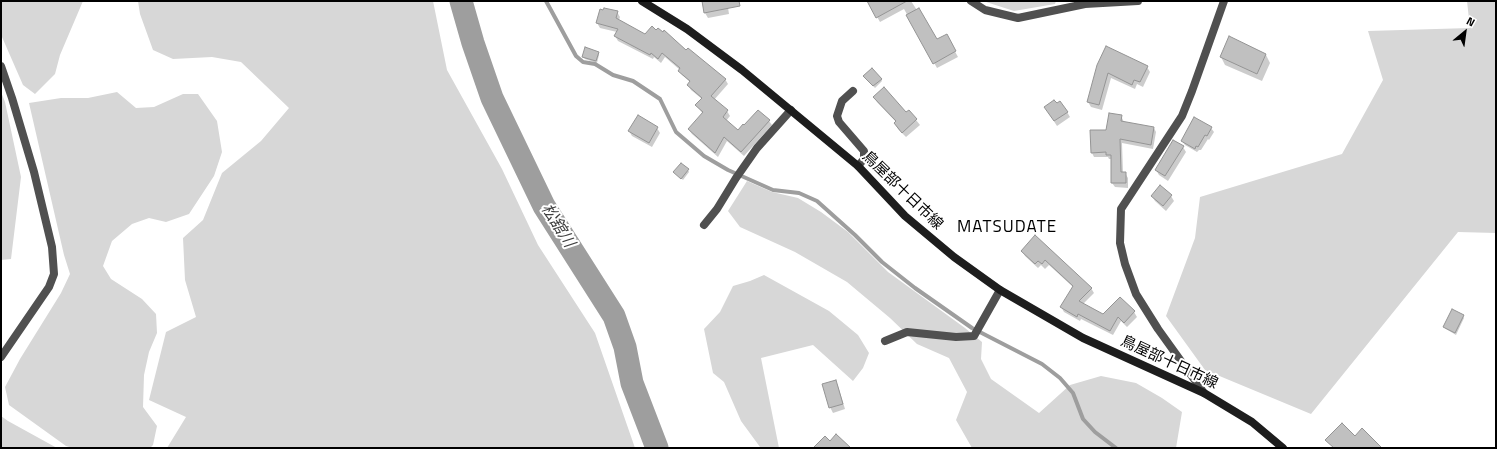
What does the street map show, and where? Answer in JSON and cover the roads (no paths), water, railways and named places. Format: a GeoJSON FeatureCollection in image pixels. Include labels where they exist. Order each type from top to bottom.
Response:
{"type":"FeatureCollection","features":[{"type":"Feature","properties":{"kind":"main road","name":"鳥屋部十日市線"},"geometry":{"type":"LineString","coordinates":[[642,1],[687,29],[742,70],[858,166],[906,216],[954,257],[1000,290],[1083,338],[1204,393],[1252,422],[1283,448]]}},
{"type":"Feature","properties":{"kind":"street"},"geometry":{"type":"LineString","coordinates":[[971,1],[985,10],[1018,18],[1085,4],[1138,1]]}},
{"type":"Feature","properties":{"kind":"street"},"geometry":{"type":"LineString","coordinates":[[1204,393],[1158,329],[1136,294],[1125,264],[1120,243],[1121,209],[1182,116],[1224,1]]}},
{"type":"Feature","properties":{"kind":"street"},"geometry":{"type":"LineString","coordinates":[[1,66],[34,172],[52,246],[54,274],[49,287],[1,357]]}},
{"type":"Feature","properties":{"kind":"street"},"geometry":{"type":"LineString","coordinates":[[853,91],[842,101],[836,116],[864,151],[864,159],[858,166]]}},
{"type":"Feature","properties":{"kind":"street"},"geometry":{"type":"LineString","coordinates":[[704,225],[717,209],[757,148],[790,110]]}},
{"type":"Feature","properties":{"kind":"street"},"geometry":{"type":"LineString","coordinates":[[885,341],[906,332],[956,337],[974,336],[1000,290]]}},
{"type":"Feature","properties":{"kind":"waterway","name":"松舘川"},"geometry":{"type":"LineString","coordinates":[[461,1],[473,43],[492,98],[544,206],[614,316],[625,347],[632,383],[657,448]]}},
{"type":"Feature","properties":{"kind":"waterway"},"geometry":{"type":"LineString","coordinates":[[546,1],[576,56],[583,62],[595,64],[613,75],[633,81],[660,99],[676,132],[704,156],[728,170],[773,190],[799,193],[817,201],[855,235],[882,262],[915,288],[972,328],[1042,364],[1060,378],[1073,393],[1083,419],[1095,432],[1116,448]]}},
{"type":"Feature","properties":{"kind":"district","name":"MATSUDATE"},"geometry":{"type":"Point","coordinates":[1007,228]}}]}
